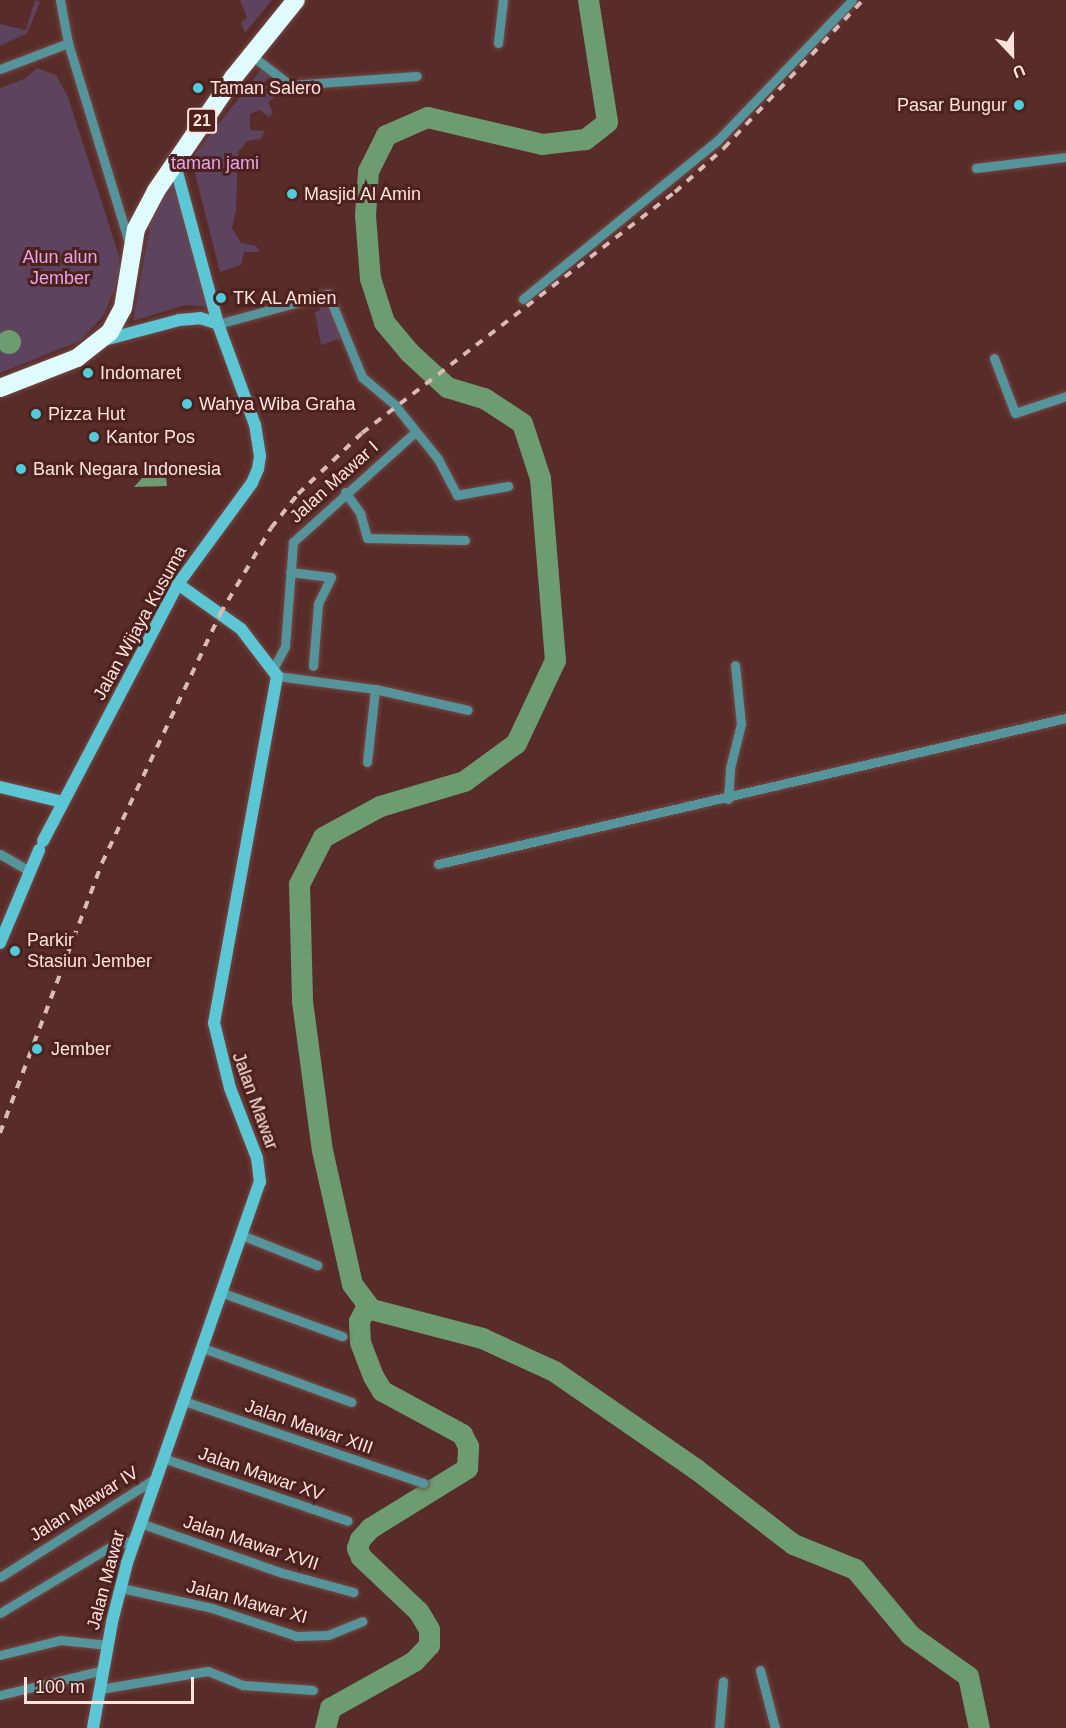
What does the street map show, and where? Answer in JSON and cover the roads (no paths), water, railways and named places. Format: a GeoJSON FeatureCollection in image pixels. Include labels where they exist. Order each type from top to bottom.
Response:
{"type":"FeatureCollection","features":[{"type":"Feature","properties":{"kind":"highway","name":"21"},"geometry":{"type":"LineString","coordinates":[[0,388],[77,358],[102,341],[123,308],[138,223],[174,160],[251,55],[296,0]]}},
{"type":"Feature","properties":{"kind":"street"},"geometry":{"type":"LineString","coordinates":[[60,0],[68,43],[132,254]]}},
{"type":"Feature","properties":{"kind":"street"},"geometry":{"type":"LineString","coordinates":[[498,43],[503,0]]}},
{"type":"Feature","properties":{"kind":"street"},"geometry":{"type":"LineString","coordinates":[[524,298],[717,141],[852,0]]}},
{"type":"Feature","properties":{"kind":"street"},"geometry":{"type":"LineString","coordinates":[[0,69],[68,43]]}},
{"type":"Feature","properties":{"kind":"street"},"geometry":{"type":"LineString","coordinates":[[251,55],[290,85],[417,76]]}},
{"type":"Feature","properties":{"kind":"street"},"geometry":{"type":"LineString","coordinates":[[976,168],[1066,157]]}},
{"type":"Feature","properties":{"kind":"street","name":"Jalan Wijaya Kusuma"},"geometry":{"type":"LineString","coordinates":[[0,943],[28,870],[178,584],[252,483],[260,456],[255,425],[218,324],[174,160]]}},
{"type":"Feature","properties":{"kind":"street"},"geometry":{"type":"LineString","coordinates":[[102,341],[179,320],[200,318],[218,324],[328,294],[362,377],[381,389],[438,459],[458,496],[508,486]]}},
{"type":"Feature","properties":{"kind":"street"},"geometry":{"type":"LineString","coordinates":[[994,358],[1016,413],[1066,396]]}},
{"type":"Feature","properties":{"kind":"street","name":"Jalan Mawar I"},"geometry":{"type":"LineString","coordinates":[[275,673],[285,646],[293,542],[345,492],[415,432]]}},
{"type":"Feature","properties":{"kind":"street"},"geometry":{"type":"LineString","coordinates":[[345,492],[360,513],[368,537],[465,540]]}},
{"type":"Feature","properties":{"kind":"street"},"geometry":{"type":"LineString","coordinates":[[290,572],[331,577],[318,604],[313,666]]}},
{"type":"Feature","properties":{"kind":"street"},"geometry":{"type":"LineString","coordinates":[[178,584],[241,629],[275,673],[375,688],[468,710]]}},
{"type":"Feature","properties":{"kind":"street"},"geometry":{"type":"LineString","coordinates":[[728,799],[730,768],[741,724],[735,665]]}},
{"type":"Feature","properties":{"kind":"street","name":"Jalan Mawar"},"geometry":{"type":"LineString","coordinates":[[93,1728],[108,1645],[134,1540],[224,1293],[260,1182],[258,1158],[230,1088],[214,1023],[275,673]]}},
{"type":"Feature","properties":{"kind":"street"},"geometry":{"type":"LineString","coordinates":[[366,762],[375,688]]}},
{"type":"Feature","properties":{"kind":"street"},"geometry":{"type":"LineString","coordinates":[[438,864],[728,799],[1066,718]]}},
{"type":"Feature","properties":{"kind":"street"},"geometry":{"type":"LineString","coordinates":[[0,787],[63,802]]}},
{"type":"Feature","properties":{"kind":"street"},"geometry":{"type":"LineString","coordinates":[[0,855],[28,870]]}},
{"type":"Feature","properties":{"kind":"street"},"geometry":{"type":"LineString","coordinates":[[244,1236],[317,1265]]}},
{"type":"Feature","properties":{"kind":"street"},"geometry":{"type":"LineString","coordinates":[[224,1293],[342,1336]]}},
{"type":"Feature","properties":{"kind":"street"},"geometry":{"type":"LineString","coordinates":[[203,1348],[351,1402]]}},
{"type":"Feature","properties":{"kind":"street","name":"Jalan Mawar XIII"},"geometry":{"type":"LineString","coordinates":[[184,1401],[423,1484]]}},
{"type":"Feature","properties":{"kind":"street","name":"Jalan Mawar XV"},"geometry":{"type":"LineString","coordinates":[[163,1458],[348,1521]]}},
{"type":"Feature","properties":{"kind":"street","name":"Jalan Mawar IV"},"geometry":{"type":"LineString","coordinates":[[0,1576],[156,1478]]}},
{"type":"Feature","properties":{"kind":"street","name":"Jalan Mawar XVII"},"geometry":{"type":"LineString","coordinates":[[140,1523],[283,1573],[353,1592]]}},
{"type":"Feature","properties":{"kind":"street"},"geometry":{"type":"LineString","coordinates":[[0,1613],[113,1545],[134,1540]]}},
{"type":"Feature","properties":{"kind":"street","name":"Jalan Mawar XI"},"geometry":{"type":"LineString","coordinates":[[121,1588],[212,1608],[296,1636],[328,1635],[362,1622]]}},
{"type":"Feature","properties":{"kind":"street"},"geometry":{"type":"LineString","coordinates":[[0,1655],[61,1641],[108,1645]]}},
{"type":"Feature","properties":{"kind":"street"},"geometry":{"type":"LineString","coordinates":[[0,1695],[103,1670]]}},
{"type":"Feature","properties":{"kind":"street"},"geometry":{"type":"LineString","coordinates":[[760,1670],[776,1728]]}},
{"type":"Feature","properties":{"kind":"street"},"geometry":{"type":"LineString","coordinates":[[100,1689],[208,1671],[243,1685],[314,1690]]}},
{"type":"Feature","properties":{"kind":"street"},"geometry":{"type":"LineString","coordinates":[[719,1728],[723,1681]]}},
{"type":"Feature","properties":{"kind":"waterway"},"geometry":{"type":"LineString","coordinates":[[588,0],[607,122],[585,139],[542,144],[427,117],[386,135],[368,171],[365,215],[370,278],[384,322],[409,352],[447,387],[484,398],[522,423],[540,478],[555,660],[516,743],[464,781],[380,806],[323,837],[299,884],[302,1001],[322,1150],[352,1284],[371,1309],[482,1338],[554,1371],[696,1469],[793,1544],[855,1569],[910,1635],[968,1676],[979,1728]]}},
{"type":"Feature","properties":{"kind":"waterway"},"geometry":{"type":"LineString","coordinates":[[325,1728],[330,1708],[414,1661],[429,1645],[429,1629],[418,1611],[361,1557],[357,1548],[360,1539],[370,1528],[467,1468],[468,1446],[462,1434],[382,1391],[373,1376],[360,1342],[359,1321],[367,1305]]}},
{"type":"Feature","properties":{"kind":"railway"},"geometry":{"type":"LineString","coordinates":[[0,1133],[102,863],[220,614],[271,528],[298,494],[362,433],[675,192],[724,148],[863,0]]}},
{"type":"Feature","properties":{"kind":"place","name":"Taman Salero"},"geometry":{"type":"Point","coordinates":[198,88]}},
{"type":"Feature","properties":{"kind":"place","name":"Pasar Bungur"},"geometry":{"type":"Point","coordinates":[1019,105]}},
{"type":"Feature","properties":{"kind":"place","name":"Masjid Al Amin"},"geometry":{"type":"Point","coordinates":[292,194]}},
{"type":"Feature","properties":{"kind":"place","name":"TK AL Amien"},"geometry":{"type":"Point","coordinates":[221,298]}},
{"type":"Feature","properties":{"kind":"place","name":"Indomaret"},"geometry":{"type":"Point","coordinates":[88,373]}},
{"type":"Feature","properties":{"kind":"place","name":"Wahya Wiba Graha"},"geometry":{"type":"Point","coordinates":[187,404]}},
{"type":"Feature","properties":{"kind":"place","name":"Pizza Hut"},"geometry":{"type":"Point","coordinates":[36,414]}},
{"type":"Feature","properties":{"kind":"place","name":"Kantor Pos"},"geometry":{"type":"Point","coordinates":[94,437]}},
{"type":"Feature","properties":{"kind":"place","name":"Bank Negara Indonesia"},"geometry":{"type":"Point","coordinates":[21,469]}},
{"type":"Feature","properties":{"kind":"place","name":"Parkir Stasiun Jember"},"geometry":{"type":"Point","coordinates":[15,951]}},
{"type":"Feature","properties":{"kind":"place","name":"Jember"},"geometry":{"type":"Point","coordinates":[37,1049]}},
{"type":"Feature","properties":{"kind":"park label","name":"taman jami"},"geometry":{"type":"Point","coordinates":[215,163]}},
{"type":"Feature","properties":{"kind":"park label","name":"Alun alun Jember"},"geometry":{"type":"Point","coordinates":[60,268]}}]}
